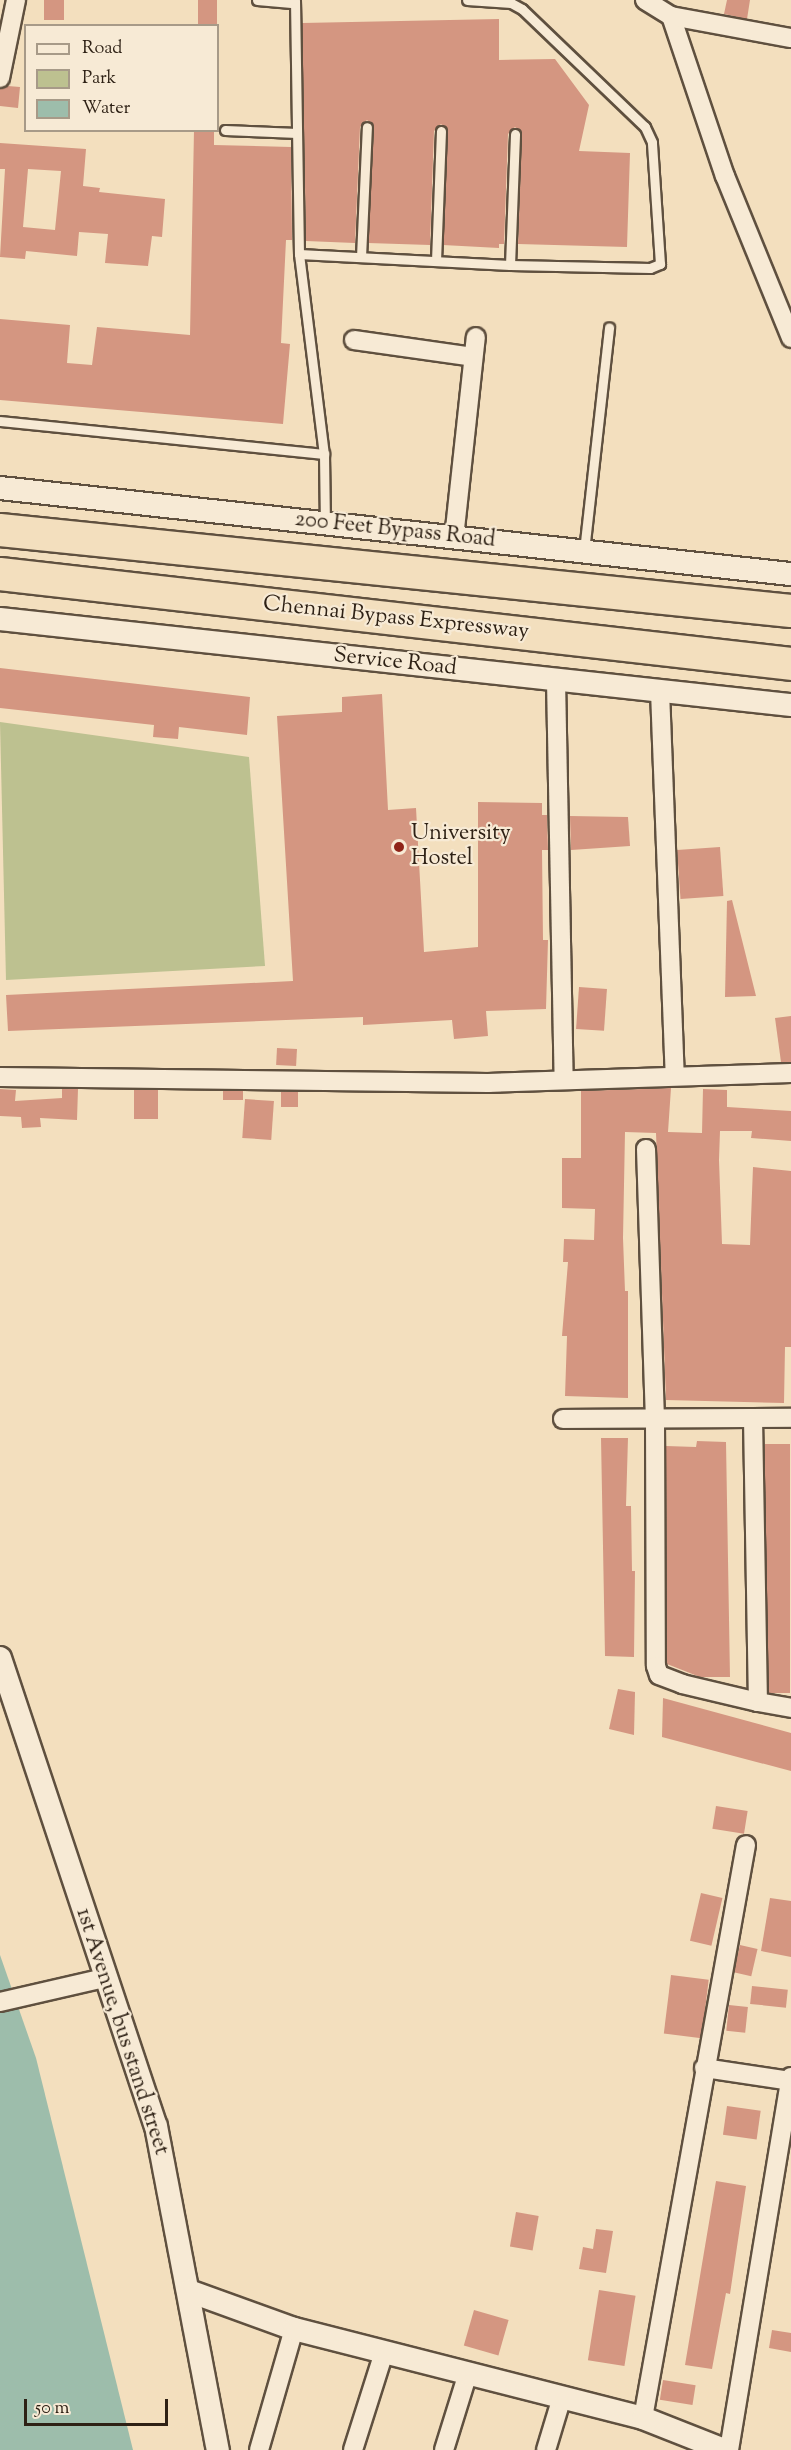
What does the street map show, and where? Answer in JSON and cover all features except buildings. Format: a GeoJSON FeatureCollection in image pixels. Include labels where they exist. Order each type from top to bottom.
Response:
{"type":"FeatureCollection","features":[{"type":"Feature","properties":{"kind":"highway"},"geometry":{"type":"LineString","coordinates":[[0,530],[791,611]]}},
{"type":"Feature","properties":{"kind":"highway","name":"Chennai Bypass Expressway"},"geometry":{"type":"LineString","coordinates":[[0,574],[791,664]]}},
{"type":"Feature","properties":{"kind":"street"},"geometry":{"type":"LineString","coordinates":[[0,78],[16,0]]}},
{"type":"Feature","properties":{"kind":"street"},"geometry":{"type":"LineString","coordinates":[[645,0],[671,16],[791,38]]}},
{"type":"Feature","properties":{"kind":"street"},"geometry":{"type":"LineString","coordinates":[[671,16],[725,176],[791,338]]}},
{"type":"Feature","properties":{"kind":"street"},"geometry":{"type":"LineString","coordinates":[[454,538],[472,357],[476,337]]}},
{"type":"Feature","properties":{"kind":"street"},"geometry":{"type":"LineString","coordinates":[[354,340],[472,357]]}},
{"type":"Feature","properties":{"kind":"street","name":"200 Feet Bypass Road"},"geometry":{"type":"LineString","coordinates":[[0,488],[791,574]]}},
{"type":"Feature","properties":{"kind":"street","name":"Service Road"},"geometry":{"type":"LineString","coordinates":[[0,620],[791,705]]}},
{"type":"Feature","properties":{"kind":"street"},"geometry":{"type":"LineString","coordinates":[[556,680],[564,1079]]}},
{"type":"Feature","properties":{"kind":"street"},"geometry":{"type":"LineString","coordinates":[[660,691],[675,1075]]}},
{"type":"Feature","properties":{"kind":"street"},"geometry":{"type":"LineString","coordinates":[[0,1077],[488,1083],[675,1075],[791,1073]]}},
{"type":"Feature","properties":{"kind":"street"},"geometry":{"type":"LineString","coordinates":[[646,1149],[655,1419],[654,1602],[659,1675],[758,1702],[791,1708]]}},
{"type":"Feature","properties":{"kind":"street"},"geometry":{"type":"LineString","coordinates":[[753,1418],[758,1702]]}},
{"type":"Feature","properties":{"kind":"street"},"geometry":{"type":"LineString","coordinates":[[563,1419],[791,1418]]}},
{"type":"Feature","properties":{"kind":"street","name":"1st Avenue, bus stand street"},"geometry":{"type":"LineString","coordinates":[[0,1658],[104,1978],[156,2126],[189,2291],[214,2449]]}},
{"type":"Feature","properties":{"kind":"street"},"geometry":{"type":"LineString","coordinates":[[643,2418],[704,2068],[746,1845]]}},
{"type":"Feature","properties":{"kind":"street"},"geometry":{"type":"LineString","coordinates":[[0,2002],[104,1978]]}},
{"type":"Feature","properties":{"kind":"street"},"geometry":{"type":"LineString","coordinates":[[704,2068],[791,2080],[729,2450]]}},
{"type":"Feature","properties":{"kind":"street"},"geometry":{"type":"LineString","coordinates":[[189,2291],[294,2329],[643,2418],[724,2450]]}},
{"type":"Feature","properties":{"kind":"street"},"geometry":{"type":"LineString","coordinates":[[259,2450],[294,2329]]}},
{"type":"Feature","properties":{"kind":"street"},"geometry":{"type":"LineString","coordinates":[[353,2450],[384,2352]]}},
{"type":"Feature","properties":{"kind":"street"},"geometry":{"type":"LineString","coordinates":[[444,2450],[468,2373]]}},
{"type":"Feature","properties":{"kind":"street"},"geometry":{"type":"LineString","coordinates":[[546,2450],[562,2397]]}},
{"type":"Feature","properties":{"kind":"lane"},"geometry":{"type":"LineString","coordinates":[[257,0],[294,2],[299,254],[324,454],[325,524]]}},
{"type":"Feature","properties":{"kind":"lane"},"geometry":{"type":"LineString","coordinates":[[299,254],[510,265],[650,268],[660,264],[652,142],[645,127],[522,9],[511,3],[467,0]]}},
{"type":"Feature","properties":{"kind":"lane"},"geometry":{"type":"LineString","coordinates":[[361,257],[367,128]]}},
{"type":"Feature","properties":{"kind":"lane"},"geometry":{"type":"LineString","coordinates":[[225,130],[297,133]]}},
{"type":"Feature","properties":{"kind":"lane"},"geometry":{"type":"LineString","coordinates":[[436,261],[441,131]]}},
{"type":"Feature","properties":{"kind":"lane"},"geometry":{"type":"LineString","coordinates":[[510,265],[515,134]]}},
{"type":"Feature","properties":{"kind":"lane"},"geometry":{"type":"LineString","coordinates":[[584,552],[609,327]]}},
{"type":"Feature","properties":{"kind":"lane"},"geometry":{"type":"LineString","coordinates":[[0,421],[324,454]]}},
{"type":"Feature","properties":{"kind":"green space"},"geometry":{"type":"Polygon","coordinates":[[[0,722],[249,757],[265,966],[6,980],[0,722]]]}},
{"type":"Feature","properties":{"kind":"water"},"geometry":{"type":"Polygon","coordinates":[[[0,1955],[36,2058],[133,2450],[0,2450],[0,1955]]]}},
{"type":"Feature","properties":{"kind":"place","name":"University Hostel"},"geometry":{"type":"Point","coordinates":[399,847]}}]}
